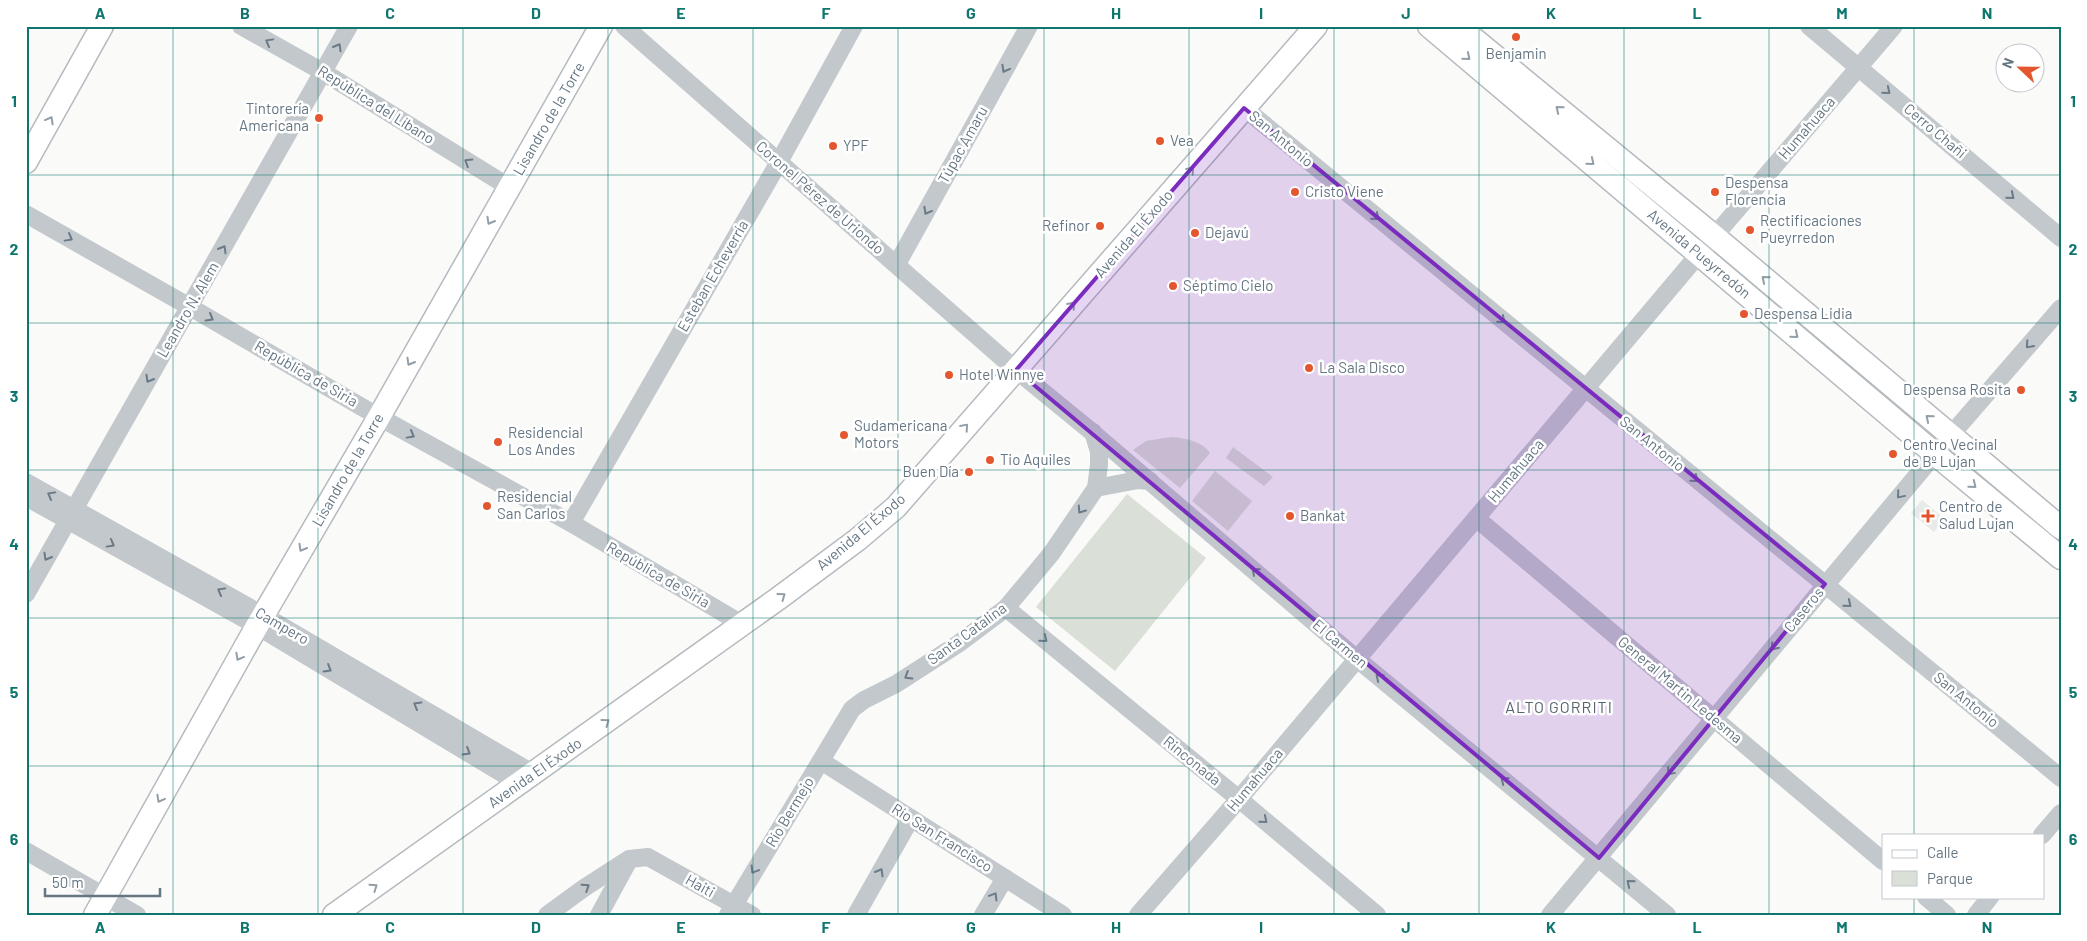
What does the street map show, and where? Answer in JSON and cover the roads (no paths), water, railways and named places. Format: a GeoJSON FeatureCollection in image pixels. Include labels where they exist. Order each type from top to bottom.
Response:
{"type":"FeatureCollection","features":[{"type":"Feature","properties":{"kind":"main road"},"geometry":{"type":"LineString","coordinates":[[26,162],[102,26]]}},
{"type":"Feature","properties":{"kind":"main road","name":"Lisandro de la Torre"},"geometry":{"type":"LineString","coordinates":[[100,906],[260,620],[379,417],[601,26]]}},
{"type":"Feature","properties":{"kind":"main road","name":"Avenida El Éxodo"},"geometry":{"type":"LineString","coordinates":[[334,915],[742,624],[856,540],[896,507],[1316,26]]}},
{"type":"Feature","properties":{"kind":"main road","name":"Avenida Pueyrredón"},"geometry":{"type":"LineString","coordinates":[[1430,26],[1935,454],[2061,558]]}},
{"type":"Feature","properties":{"kind":"main road","name":"Avenida Pueyrredón"},"geometry":{"type":"LineString","coordinates":[[1458,26],[1714,236],[2061,528]]}},
{"type":"Feature","properties":{"kind":"street","name":"República del Líbano"},"geometry":{"type":"LineString","coordinates":[[241,26],[323,72],[509,187]]}},
{"type":"Feature","properties":{"kind":"street","name":"Leandro N. Alem"},"geometry":{"type":"LineString","coordinates":[[26,594],[349,26]]}},
{"type":"Feature","properties":{"kind":"street","name":"Coronel Pérez de Uriondo"},"geometry":{"type":"LineString","coordinates":[[624,26],[1016,370]]}},
{"type":"Feature","properties":{"kind":"street","name":"Esteban Echeverría"},"geometry":{"type":"LineString","coordinates":[[570,523],[779,162],[854,26]]}},
{"type":"Feature","properties":{"kind":"street","name":"Túpac Amaru"},"geometry":{"type":"LineString","coordinates":[[897,264],[1029,26]]}},
{"type":"Feature","properties":{"kind":"street","name":"Cerro Chañi"},"geometry":{"type":"LineString","coordinates":[[1809,26],[2061,238]]}},
{"type":"Feature","properties":{"kind":"street","name":"Humahuaca"},"geometry":{"type":"LineString","coordinates":[[1138,915],[1239,799],[1714,236],[1894,26]]}},
{"type":"Feature","properties":{"kind":"street","name":"San Antonio"},"geometry":{"type":"LineString","coordinates":[[1244,108],[2061,778]]}},
{"type":"Feature","properties":{"kind":"street","name":"República de Siria"},"geometry":{"type":"LineString","coordinates":[[26,214],[190,306],[379,417],[570,523],[742,624]]}},
{"type":"Feature","properties":{"kind":"street","name":"Caseros"},"geometry":{"type":"LineString","coordinates":[[1550,915],[1825,584],[2061,308]]}},
{"type":"Feature","properties":{"kind":"street","name":"El Carmen"},"geometry":{"type":"LineString","coordinates":[[1016,370],[1092,432],[1357,658],[1667,915]]}},
{"type":"Feature","properties":{"kind":"street","name":"Santa Catalina"},"geometry":{"type":"LineString","coordinates":[[852,709],[864,700],[896,684],[958,644],[1006,608],[1051,554],[1096,488],[1099,452],[1092,432]]}},
{"type":"Feature","properties":{"kind":"street"},"geometry":{"type":"LineString","coordinates":[[1096,488],[1131,481],[1150,481]]}},
{"type":"Feature","properties":{"kind":"street","name":"Campero"},"geometry":{"type":"LineString","coordinates":[[26,482],[72,514],[260,620],[527,779]]}},
{"type":"Feature","properties":{"kind":"street","name":"Campero"},"geometry":{"type":"LineString","coordinates":[[26,498],[72,514]]}},
{"type":"Feature","properties":{"kind":"street","name":"General Martin Ledesma"},"geometry":{"type":"LineString","coordinates":[[1476,518],[1882,860]]}},
{"type":"Feature","properties":{"kind":"street","name":"Rinconada"},"geometry":{"type":"LineString","coordinates":[[1006,608],[1377,915]]}},
{"type":"Feature","properties":{"kind":"street","name":"Río Bermejo"},"geometry":{"type":"LineString","coordinates":[[731,909],[852,709]]}},
{"type":"Feature","properties":{"kind":"street","name":"Río San Francisco"},"geometry":{"type":"LineString","coordinates":[[821,761],[1063,915]]}},
{"type":"Feature","properties":{"kind":"street"},"geometry":{"type":"LineString","coordinates":[[2043,834],[2061,812]]}},
{"type":"Feature","properties":{"kind":"street"},"geometry":{"type":"LineString","coordinates":[[856,915],[911,818]]}},
{"type":"Feature","properties":{"kind":"street"},"geometry":{"type":"LineString","coordinates":[[26,851],[100,906],[137,915]]}},
{"type":"Feature","properties":{"kind":"street","name":"Haiti"},"geometry":{"type":"LineString","coordinates":[[629,859],[648,857],[731,909],[752,915]]}},
{"type":"Feature","properties":{"kind":"street"},"geometry":{"type":"LineString","coordinates":[[547,915],[629,859]]}},
{"type":"Feature","properties":{"kind":"street"},"geometry":{"type":"LineString","coordinates":[[599,915],[629,859]]}},
{"type":"Feature","properties":{"kind":"street"},"geometry":{"type":"LineString","coordinates":[[983,915],[1005,878]]}},
{"type":"Feature","properties":{"kind":"street"},"geometry":{"type":"LineString","coordinates":[[1927,898],[1947,915]]}},
{"type":"Feature","properties":{"kind":"street"},"geometry":{"type":"LineString","coordinates":[[1976,915],[1989,898]]}},
{"type":"Feature","properties":{"kind":"place","name":"Benjamin"},"geometry":{"type":"Point","coordinates":[1516,37]}},
{"type":"Feature","properties":{"kind":"place","name":"Tintorería Americana"},"geometry":{"type":"Point","coordinates":[319,118]}},
{"type":"Feature","properties":{"kind":"place","name":"Vea"},"geometry":{"type":"Point","coordinates":[1160,141]}},
{"type":"Feature","properties":{"kind":"place","name":"YPF"},"geometry":{"type":"Point","coordinates":[833,146]}},
{"type":"Feature","properties":{"kind":"place","name":"Cristo Viene"},"geometry":{"type":"Point","coordinates":[1295,192]}},
{"type":"Feature","properties":{"kind":"place","name":"Despensa Florencia"},"geometry":{"type":"Point","coordinates":[1715,192]}},
{"type":"Feature","properties":{"kind":"place","name":"Refinor"},"geometry":{"type":"Point","coordinates":[1100,226]}},
{"type":"Feature","properties":{"kind":"place","name":"Rectificaciones Pueyrredon"},"geometry":{"type":"Point","coordinates":[1750,230]}},
{"type":"Feature","properties":{"kind":"place","name":"Dejavú"},"geometry":{"type":"Point","coordinates":[1195,233]}},
{"type":"Feature","properties":{"kind":"place","name":"Séptimo Cielo"},"geometry":{"type":"Point","coordinates":[1173,286]}},
{"type":"Feature","properties":{"kind":"place","name":"Despensa Lidia"},"geometry":{"type":"Point","coordinates":[1744,314]}},
{"type":"Feature","properties":{"kind":"place","name":"La Sala Disco"},"geometry":{"type":"Point","coordinates":[1309,368]}},
{"type":"Feature","properties":{"kind":"place","name":"Hotel Winnye"},"geometry":{"type":"Point","coordinates":[949,375]}},
{"type":"Feature","properties":{"kind":"place","name":"Despensa Rosita"},"geometry":{"type":"Point","coordinates":[2021,390]}},
{"type":"Feature","properties":{"kind":"place","name":"Sudamericana Motors"},"geometry":{"type":"Point","coordinates":[844,435]}},
{"type":"Feature","properties":{"kind":"place","name":"Residencial Los Andes"},"geometry":{"type":"Point","coordinates":[498,442]}},
{"type":"Feature","properties":{"kind":"place","name":"Centro Vecinal de Bº Lujan"},"geometry":{"type":"Point","coordinates":[1893,454]}},
{"type":"Feature","properties":{"kind":"place","name":"Tio Aquiles"},"geometry":{"type":"Point","coordinates":[990,460]}},
{"type":"Feature","properties":{"kind":"place","name":"Buen Día"},"geometry":{"type":"Point","coordinates":[969,472]}},
{"type":"Feature","properties":{"kind":"place","name":"Residencial San Carlos"},"geometry":{"type":"Point","coordinates":[487,506]}},
{"type":"Feature","properties":{"kind":"place","name":"Bankat"},"geometry":{"type":"Point","coordinates":[1290,516]}},
{"type":"Feature","properties":{"kind":"place","name":"Centro de Salud Lujan"},"geometry":{"type":"Point","coordinates":[1928,516]}},
{"type":"Feature","properties":{"kind":"district","name":"ALTO GORRITI"},"geometry":{"type":"Point","coordinates":[1559,707]}}]}
